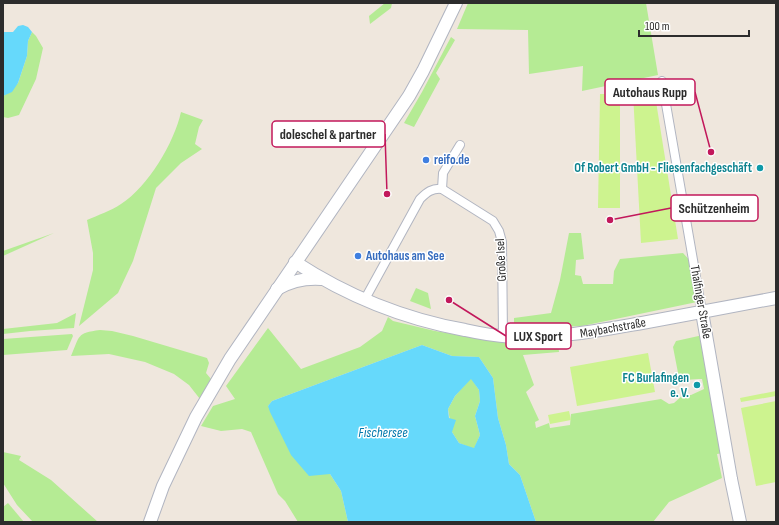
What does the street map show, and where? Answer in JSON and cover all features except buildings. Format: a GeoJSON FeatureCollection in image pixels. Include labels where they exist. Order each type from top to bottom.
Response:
{"type":"FeatureCollection","features":[{"type":"Feature","properties":{"kind":"street"},"geometry":{"type":"LineString","coordinates":[[150,522],[163,486],[196,417],[230,359],[409,96],[423,71],[456,3]]}},
{"type":"Feature","properties":{"kind":"street","name":"Thalfinger Straße"},"geometry":{"type":"LineString","coordinates":[[662,81],[731,479],[740,522]]}},
{"type":"Feature","properties":{"kind":"street"},"geometry":{"type":"LineString","coordinates":[[365,299],[420,199],[432,190],[442,189],[443,173],[460,145]]}},
{"type":"Feature","properties":{"kind":"street","name":"Große Isel"},"geometry":{"type":"LineString","coordinates":[[442,189],[492,221],[499,231],[502,242],[503,336]]}},
{"type":"Feature","properties":{"kind":"street","name":"Maybachstraße"},"geometry":{"type":"LineString","coordinates":[[295,262],[322,279],[381,307],[418,320],[503,336],[518,337],[567,335],[776,298]]}},
{"type":"Feature","properties":{"kind":"street"},"geometry":{"type":"LineString","coordinates":[[276,290],[299,280],[312,278],[322,279]]}},
{"type":"Feature","properties":{"kind":"green space"},"geometry":{"type":"Polygon","coordinates":[[[385,3],[392,3],[391,8],[370,24],[369,16],[385,3]]]}},
{"type":"Feature","properties":{"kind":"green space"},"geometry":{"type":"Polygon","coordinates":[[[468,3],[646,3],[658,75],[582,91],[583,66],[529,74],[528,30],[457,29],[468,3]]]}},
{"type":"Feature","properties":{"kind":"green space"},"geometry":{"type":"Polygon","coordinates":[[[32,32],[43,48],[36,79],[19,115],[8,118],[3,117],[3,96],[18,83],[27,56],[28,41],[32,32]]]}},
{"type":"Feature","properties":{"kind":"green space"},"geometry":{"type":"Polygon","coordinates":[[[451,37],[455,40],[436,73],[440,79],[414,127],[404,123],[422,92],[451,37]]]}},
{"type":"Feature","properties":{"kind":"green space"},"geometry":{"type":"Polygon","coordinates":[[[654,89],[678,239],[641,243],[633,93],[654,89]]]}},
{"type":"Feature","properties":{"kind":"green space"},"geometry":{"type":"Polygon","coordinates":[[[600,94],[620,94],[620,208],[598,208],[600,94]]]}},
{"type":"Feature","properties":{"kind":"green space"},"geometry":{"type":"Polygon","coordinates":[[[181,112],[203,120],[199,127],[195,144],[202,149],[181,163],[156,188],[133,261],[118,293],[79,326],[93,270],[93,253],[87,220],[109,211],[141,187],[150,176],[166,150],[178,124],[181,112]]]}},
{"type":"Feature","properties":{"kind":"green space"},"geometry":{"type":"Polygon","coordinates":[[[54,233],[3,256],[3,251],[54,233]]]}},
{"type":"Feature","properties":{"kind":"green space"},"geometry":{"type":"Polygon","coordinates":[[[569,233],[581,233],[584,259],[576,260],[575,275],[581,276],[583,284],[613,284],[614,271],[620,259],[683,253],[692,263],[697,302],[582,326],[514,329],[514,318],[551,313],[560,280],[569,233]]]}},
{"type":"Feature","properties":{"kind":"green space"},"geometry":{"type":"Polygon","coordinates":[[[416,288],[428,293],[431,309],[410,301],[416,288]]]}},
{"type":"Feature","properties":{"kind":"green space"},"geometry":{"type":"Polygon","coordinates":[[[76,313],[74,328],[3,334],[3,329],[57,323],[76,313]]]}},
{"type":"Feature","properties":{"kind":"green space"},"geometry":{"type":"Polygon","coordinates":[[[388,317],[393,321],[435,331],[509,343],[558,342],[559,352],[523,355],[534,385],[526,392],[539,420],[535,422],[536,428],[549,423],[550,428],[570,425],[571,414],[661,399],[669,404],[674,403],[683,395],[691,395],[704,389],[702,379],[687,380],[679,378],[673,347],[676,341],[703,335],[723,453],[717,454],[722,478],[669,502],[653,522],[536,522],[520,475],[509,464],[506,445],[498,418],[493,378],[479,357],[452,356],[422,345],[272,401],[268,406],[330,474],[341,491],[348,522],[298,522],[285,501],[278,494],[251,432],[242,429],[221,431],[201,426],[213,406],[235,399],[226,386],[268,328],[301,369],[360,347],[382,331],[388,317]]]}},
{"type":"Feature","properties":{"kind":"green space"},"geometry":{"type":"Polygon","coordinates":[[[100,330],[133,336],[207,358],[209,363],[206,373],[211,379],[200,399],[189,385],[174,374],[145,362],[109,354],[71,356],[78,340],[83,334],[100,330]]]}},
{"type":"Feature","properties":{"kind":"green space"},"geometry":{"type":"Polygon","coordinates":[[[72,334],[73,336],[67,350],[3,355],[3,339],[72,334]]]}},
{"type":"Feature","properties":{"kind":"green space"},"geometry":{"type":"Polygon","coordinates":[[[648,353],[655,392],[577,406],[570,367],[648,353]]]}},
{"type":"Feature","properties":{"kind":"green space"},"geometry":{"type":"Polygon","coordinates":[[[471,378],[479,390],[480,401],[475,416],[480,435],[474,449],[459,443],[452,432],[448,409],[455,396],[471,378]]]}},
{"type":"Feature","properties":{"kind":"green space"},"geometry":{"type":"Polygon","coordinates":[[[776,391],[776,396],[741,402],[740,398],[776,391]]]}},
{"type":"Feature","properties":{"kind":"green space"},"geometry":{"type":"Polygon","coordinates":[[[776,401],[776,482],[756,486],[741,408],[776,401]]]}},
{"type":"Feature","properties":{"kind":"green space"},"geometry":{"type":"Polygon","coordinates":[[[569,411],[571,420],[550,424],[548,415],[569,411]]]}},
{"type":"Feature","properties":{"kind":"green space"},"geometry":{"type":"Polygon","coordinates":[[[3,452],[21,456],[19,460],[51,480],[98,522],[33,522],[17,505],[3,483],[3,452]]]}},
{"type":"Feature","properties":{"kind":"green space"},"geometry":{"type":"Polygon","coordinates":[[[8,503],[24,522],[3,522],[3,507],[8,503]]]}},
{"type":"Feature","properties":{"kind":"water"},"geometry":{"type":"Polygon","coordinates":[[[23,25],[28,27],[32,32],[28,41],[27,56],[18,83],[12,92],[3,96],[3,32],[13,32],[18,26],[23,25]]]}},
{"type":"Feature","properties":{"kind":"water","name":"Fischersee"},"geometry":{"type":"Polygon","coordinates":[[[422,345],[452,356],[479,357],[493,378],[498,418],[506,445],[509,464],[520,475],[536,522],[348,522],[341,491],[330,474],[309,476],[291,455],[270,412],[268,406],[272,401],[422,345]],[[471,379],[455,396],[448,409],[449,418],[456,420],[452,432],[459,443],[474,448],[480,435],[475,416],[480,401],[479,390],[471,379]]]}},
{"type":"Feature","properties":{"kind":"place","name":"Autohaus Rupp"},"geometry":{"type":"Point","coordinates":[711,152]}},
{"type":"Feature","properties":{"kind":"place","name":"reifo.de"},"geometry":{"type":"Point","coordinates":[426,160]}},
{"type":"Feature","properties":{"kind":"place","name":"Of Robert GmbH - Fliesenfachgeschäft"},"geometry":{"type":"Point","coordinates":[760,168]}},
{"type":"Feature","properties":{"kind":"place","name":"doleschel & partner"},"geometry":{"type":"Point","coordinates":[387,194]}},
{"type":"Feature","properties":{"kind":"place","name":"Schützenheim"},"geometry":{"type":"Point","coordinates":[610,220]}},
{"type":"Feature","properties":{"kind":"place","name":"Autohaus am See"},"geometry":{"type":"Point","coordinates":[358,256]}},
{"type":"Feature","properties":{"kind":"place","name":"LUX Sport"},"geometry":{"type":"Point","coordinates":[449,300]}},
{"type":"Feature","properties":{"kind":"place","name":"FC Burlafingen e. V."},"geometry":{"type":"Point","coordinates":[697,385]}}]}
